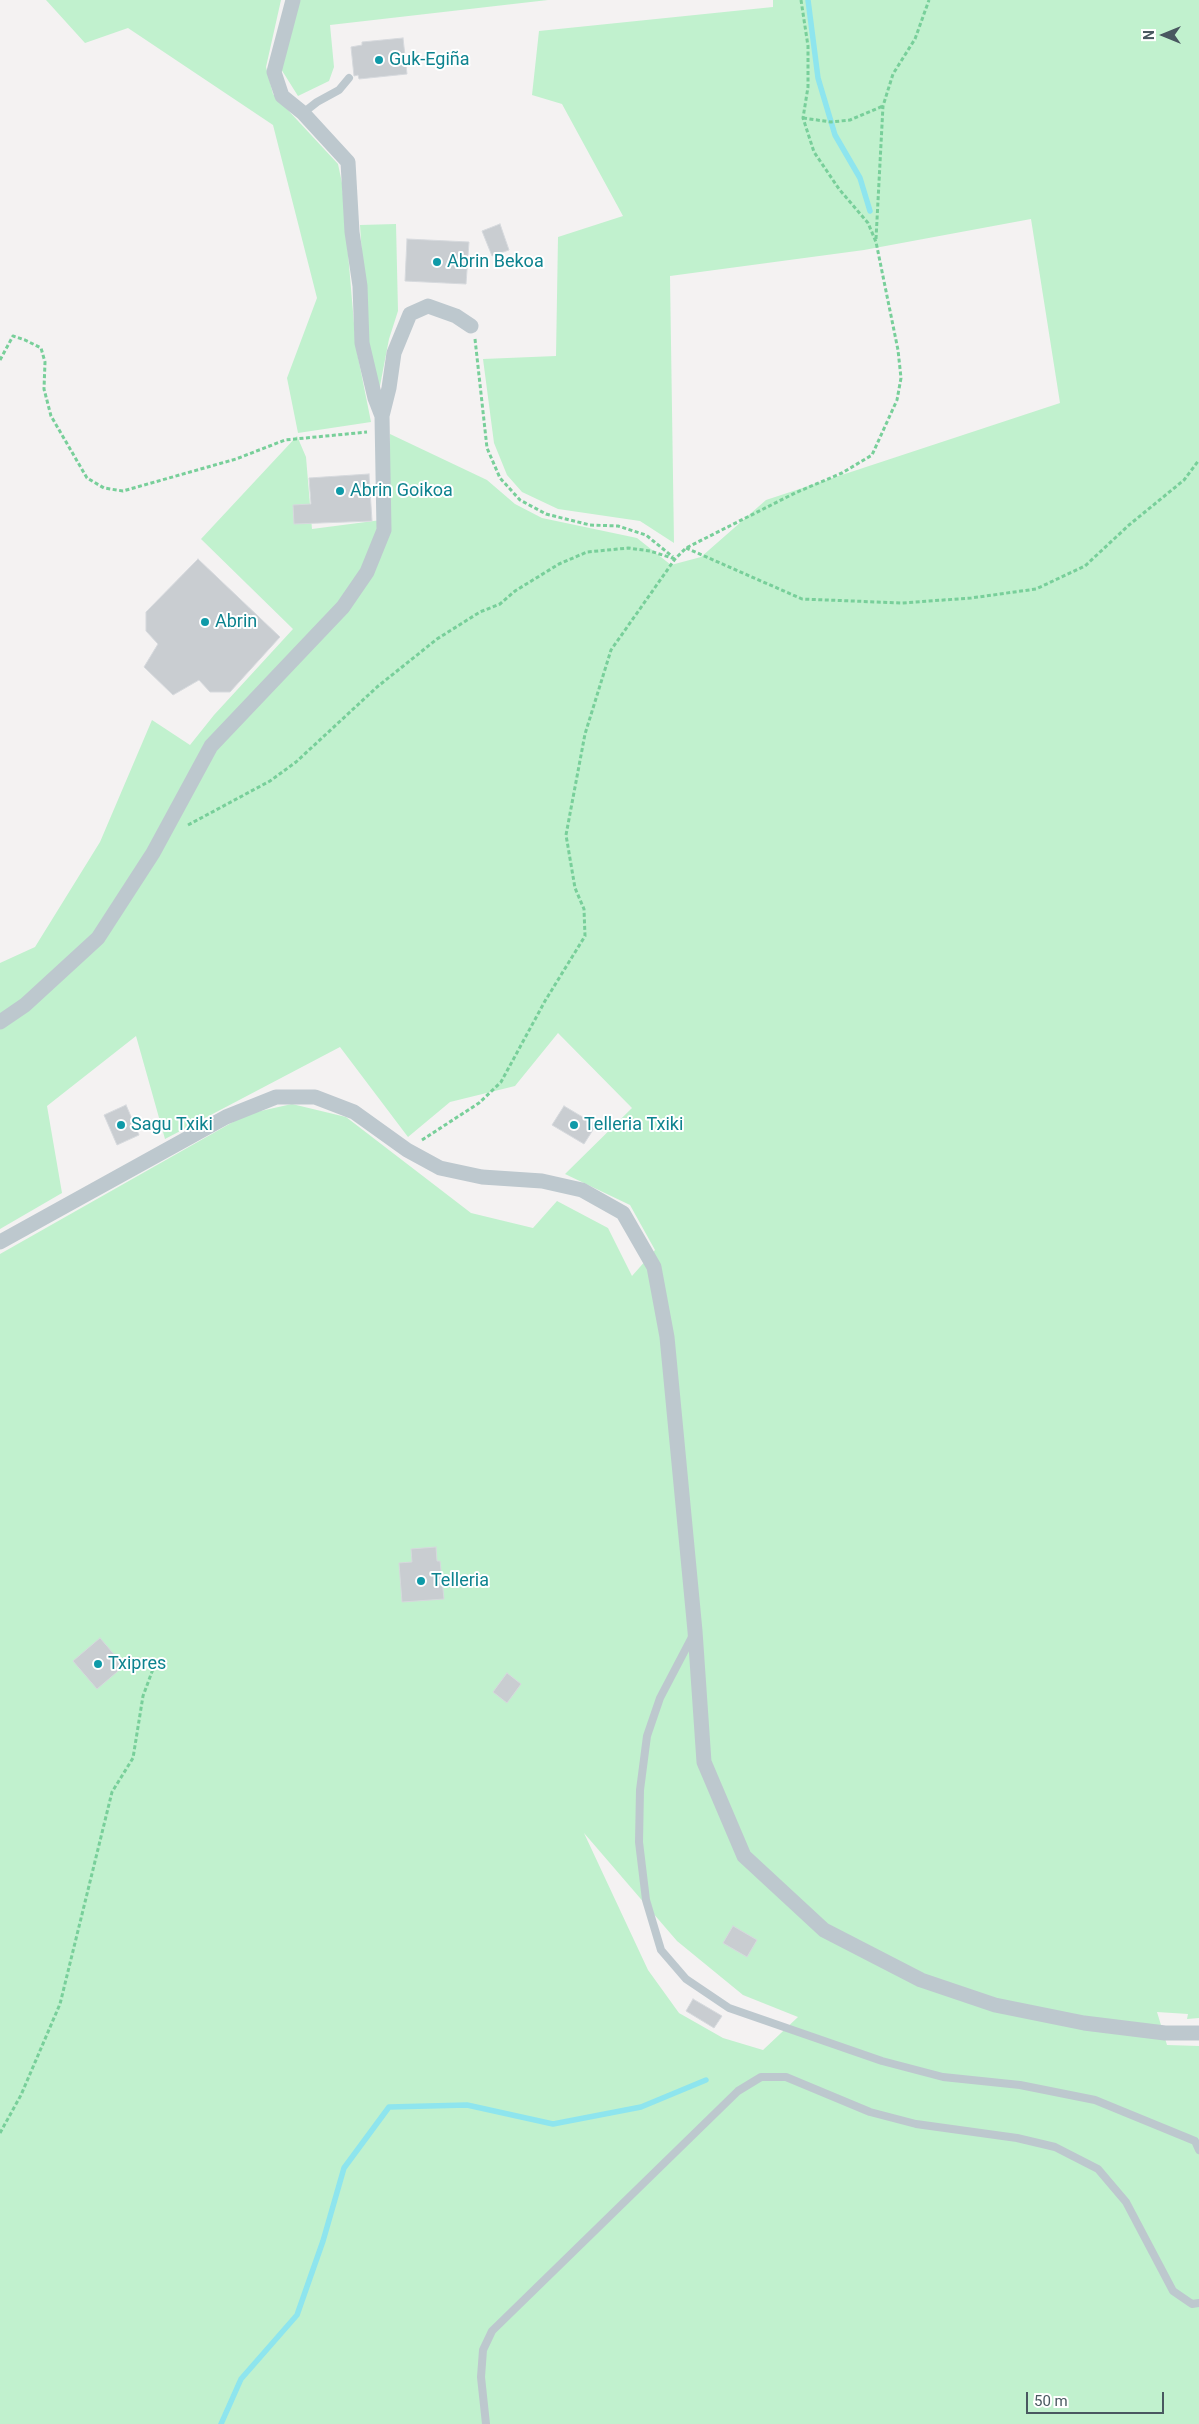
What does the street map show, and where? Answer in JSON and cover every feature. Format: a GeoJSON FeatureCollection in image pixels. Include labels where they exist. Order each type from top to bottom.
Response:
{"type":"FeatureCollection","features":[{"type":"Feature","properties":{"kind":"street"},"geometry":{"type":"LineString","coordinates":[[293,0],[274,72],[282,96],[303,113],[348,162],[352,232],[360,286],[362,343],[382,423]]}},
{"type":"Feature","properties":{"kind":"street"},"geometry":{"type":"LineString","coordinates":[[0,1022],[25,1005],[98,938],[153,853],[211,746],[343,607],[367,572],[384,530],[382,423],[394,352],[410,314],[428,306],[456,316],[471,326]]}},
{"type":"Feature","properties":{"kind":"street"},"geometry":{"type":"LineString","coordinates":[[0,1242],[226,1117],[276,1097],[315,1097],[354,1112],[407,1150],[440,1168],[482,1177],[542,1181],[582,1190],[623,1213],[654,1267],[667,1336],[695,1631],[704,1762],[744,1856],[824,1930],[921,1980],[995,2005],[1084,2024],[1165,2033],[1199,2033]]}},
{"type":"Feature","properties":{"kind":"lane"},"geometry":{"type":"LineString","coordinates":[[303,113],[317,102],[339,90],[349,78]]}},
{"type":"Feature","properties":{"kind":"lane"},"geometry":{"type":"LineString","coordinates":[[695,1631],[660,1698],[647,1736],[640,1808],[639,1842],[646,1900],[661,1950],[686,1979],[729,2008],[882,2061],[943,2077],[1020,2085],[1095,2100],[1197,2141],[1199,2150]]}},
{"type":"Feature","properties":{"kind":"lane"},"geometry":{"type":"LineString","coordinates":[[486,2424],[481,2377],[483,2350],[492,2331],[738,2091],[760,2077],[786,2077],[870,2112],[916,2124],[1017,2138],[1056,2147],[1098,2169],[1126,2202],[1172,2291],[1192,2304],[1199,2303]]}},
{"type":"Feature","properties":{"kind":"path"},"geometry":{"type":"LineString","coordinates":[[407,1150],[479,1103],[501,1082],[545,1001],[585,936],[584,909],[575,888],[566,836],[584,734],[611,650],[675,559],[686,548],[795,493],[842,473],[872,455],[897,400],[901,378],[898,350],[876,242],[868,223],[839,190],[814,152],[803,118],[808,87],[808,46],[800,0]]}},
{"type":"Feature","properties":{"kind":"path"},"geometry":{"type":"LineString","coordinates":[[876,242],[882,106],[893,74],[915,40],[929,0]]}},
{"type":"Feature","properties":{"kind":"path"},"geometry":{"type":"LineString","coordinates":[[803,118],[831,122],[850,120],[882,106]]}},
{"type":"Feature","properties":{"kind":"path"},"geometry":{"type":"LineString","coordinates":[[471,326],[476,341],[487,448],[500,478],[520,500],[546,514],[590,525],[618,526],[646,535],[675,559]]}},
{"type":"Feature","properties":{"kind":"path"},"geometry":{"type":"LineString","coordinates":[[0,360],[13,336],[41,348],[45,362],[44,389],[51,416],[87,478],[104,488],[122,491],[236,459],[285,440],[382,423]]}},
{"type":"Feature","properties":{"kind":"path"},"geometry":{"type":"LineString","coordinates":[[686,548],[802,600],[902,603],[971,598],[1036,589],[1085,566],[1129,525],[1184,480],[1199,460]]}},
{"type":"Feature","properties":{"kind":"path"},"geometry":{"type":"LineString","coordinates":[[186,826],[270,781],[296,762],[377,687],[437,639],[480,612],[500,604],[515,591],[559,564],[587,552],[628,548],[650,551],[675,559]]}},
{"type":"Feature","properties":{"kind":"path"},"geometry":{"type":"LineString","coordinates":[[0,2133],[21,2095],[60,2004],[112,1792],[133,1758],[143,1696],[156,1661]]}},
{"type":"Feature","properties":{"kind":"green space"},"geometry":{"type":"Polygon","coordinates":[[[46,0],[281,0],[266,67],[273,94],[338,164],[342,183],[356,347],[371,422],[298,433],[287,378],[317,298],[273,125],[128,28],[85,43],[46,0]]]}},
{"type":"Feature","properties":{"kind":"green space"},"geometry":{"type":"Polygon","coordinates":[[[299,0],[548,0],[330,25],[334,67],[329,81],[298,96],[281,69],[299,0]]]}},
{"type":"Feature","properties":{"kind":"green space"},"geometry":{"type":"Polygon","coordinates":[[[773,0],[1199,0],[1199,2018],[1187,2019],[1188,2014],[1157,2012],[1167,2045],[1199,2046],[1199,2424],[0,2424],[0,1254],[247,1114],[292,1104],[346,1117],[471,1213],[533,1228],[557,1201],[608,1228],[632,1276],[655,1250],[630,1205],[565,1174],[632,1108],[558,1033],[515,1086],[450,1102],[408,1137],[340,1047],[165,1139],[136,1036],[47,1106],[62,1193],[0,1229],[0,963],[35,947],[100,842],[152,720],[190,745],[214,715],[293,629],[201,539],[297,436],[306,457],[312,529],[389,519],[390,434],[487,480],[515,504],[542,518],[637,538],[671,565],[701,557],[766,500],[1060,403],[1031,219],[864,250],[670,276],[674,543],[640,521],[558,509],[522,492],[507,475],[494,443],[483,359],[556,356],[558,237],[623,216],[562,104],[532,95],[539,31],[773,7],[773,0]],[[584,1833],[648,1970],[679,2013],[723,2038],[763,2050],[798,2017],[743,1995],[677,1941],[584,1833]]]}},
{"type":"Feature","properties":{"kind":"green space"},"geometry":{"type":"Polygon","coordinates":[[[396,224],[398,311],[389,339],[379,391],[367,334],[360,225],[396,224]]]}},
{"type":"Feature","properties":{"kind":"building","name":"Guk-Egiña"},"geometry":{"type":"Polygon","coordinates":[[[403,38],[407,74],[359,79],[358,75],[354,76],[351,47],[362,45],[362,42],[403,38]]]}},
{"type":"Feature","properties":{"kind":"building"},"geometry":{"type":"Polygon","coordinates":[[[500,224],[509,250],[492,256],[482,231],[500,224]]]}},
{"type":"Feature","properties":{"kind":"building","name":"Abrin Bekoa"},"geometry":{"type":"Polygon","coordinates":[[[407,239],[469,242],[466,284],[405,281],[407,239]]]}},
{"type":"Feature","properties":{"kind":"building","name":"Abrin Goikoa"},"geometry":{"type":"Polygon","coordinates":[[[369,474],[372,521],[294,524],[293,505],[311,504],[309,478],[369,474]]]}},
{"type":"Feature","properties":{"kind":"building","name":"Abrin"},"geometry":{"type":"Polygon","coordinates":[[[198,559],[280,637],[230,692],[210,692],[199,680],[173,695],[144,667],[158,644],[146,631],[146,612],[198,559]]]}},
{"type":"Feature","properties":{"kind":"building","name":"Sagu Txiki"},"geometry":{"type":"Polygon","coordinates":[[[126,1105],[139,1135],[117,1145],[104,1115],[126,1105]]]}},
{"type":"Feature","properties":{"kind":"building","name":"Telleria Txiki"},"geometry":{"type":"Polygon","coordinates":[[[564,1106],[596,1125],[584,1144],[552,1125],[564,1106]]]}},
{"type":"Feature","properties":{"kind":"building","name":"Telleria"},"geometry":{"type":"Polygon","coordinates":[[[436,1547],[437,1561],[440,1561],[444,1599],[402,1602],[399,1563],[412,1562],[411,1549],[436,1547]]]}},
{"type":"Feature","properties":{"kind":"building","name":"Txipres"},"geometry":{"type":"Polygon","coordinates":[[[100,1638],[124,1666],[97,1689],[73,1661],[100,1638]]]}},
{"type":"Feature","properties":{"kind":"building"},"geometry":{"type":"Polygon","coordinates":[[[507,1673],[521,1684],[507,1703],[493,1692],[507,1673]]]}},
{"type":"Feature","properties":{"kind":"building"},"geometry":{"type":"Polygon","coordinates":[[[733,1926],[757,1940],[747,1957],[723,1943],[733,1926]]]}},
{"type":"Feature","properties":{"kind":"building"},"geometry":{"type":"Polygon","coordinates":[[[693,1999],[722,2016],[714,2028],[686,2011],[693,1999]]]}},
{"type":"Feature","properties":{"kind":"waterway"},"geometry":{"type":"LineString","coordinates":[[808,0],[818,78],[835,135],[860,178],[870,211]]}},
{"type":"Feature","properties":{"kind":"waterway"},"geometry":{"type":"LineString","coordinates":[[221,2424],[241,2379],[297,2315],[323,2241],[344,2168],[389,2107],[467,2105],[553,2124],[641,2107],[706,2080]]}},
{"type":"Feature","properties":{"kind":"place","name":"Guk-Egiña"},"geometry":{"type":"Point","coordinates":[379,60]}},
{"type":"Feature","properties":{"kind":"place","name":"Abrin Bekoa"},"geometry":{"type":"Point","coordinates":[437,262]}},
{"type":"Feature","properties":{"kind":"place","name":"Abrin Goikoa"},"geometry":{"type":"Point","coordinates":[340,491]}},
{"type":"Feature","properties":{"kind":"place","name":"Abrin"},"geometry":{"type":"Point","coordinates":[205,622]}},
{"type":"Feature","properties":{"kind":"place","name":"Sagu Txiki"},"geometry":{"type":"Point","coordinates":[121,1125]}},
{"type":"Feature","properties":{"kind":"place","name":"Telleria Txiki"},"geometry":{"type":"Point","coordinates":[574,1125]}},
{"type":"Feature","properties":{"kind":"place","name":"Telleria"},"geometry":{"type":"Point","coordinates":[421,1581]}},
{"type":"Feature","properties":{"kind":"place","name":"Txipres"},"geometry":{"type":"Point","coordinates":[98,1664]}}]}
